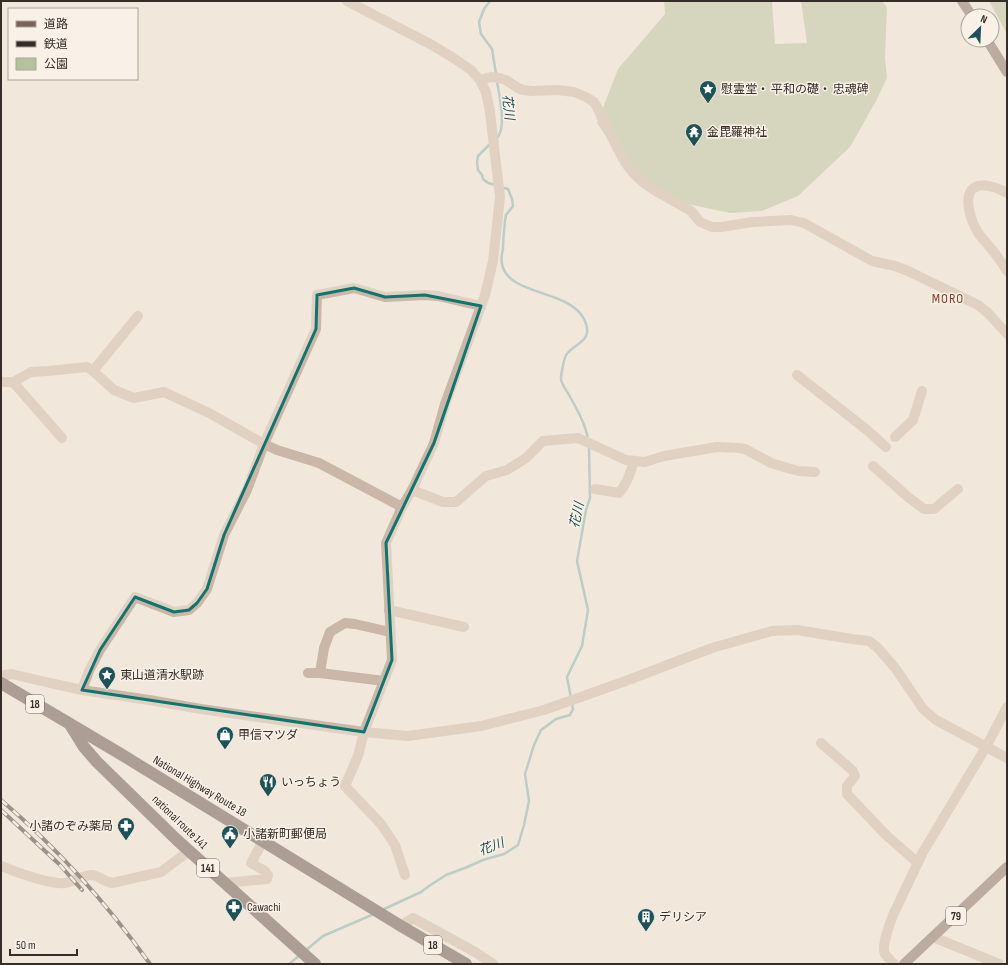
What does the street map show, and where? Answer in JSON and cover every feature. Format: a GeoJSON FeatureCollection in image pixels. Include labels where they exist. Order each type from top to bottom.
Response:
{"type":"FeatureCollection","features":[{"type":"Feature","properties":{"kind":"highway","name":"National Highway Route 18"},"geometry":{"type":"LineString","coordinates":[[1,683],[466,964]]}},
{"type":"Feature","properties":{"kind":"highway","name":"national route 141"},"geometry":{"type":"LineString","coordinates":[[70,725],[84,747],[189,851],[315,964]]}},
{"type":"Feature","properties":{"kind":"highway"},"geometry":{"type":"LineString","coordinates":[[104,768],[110,758],[119,753]]}},
{"type":"Feature","properties":{"kind":"main road"},"geometry":{"type":"LineString","coordinates":[[992,48],[1007,72]]}},
{"type":"Feature","properties":{"kind":"main road","name":"79"},"geometry":{"type":"LineString","coordinates":[[904,964],[1007,867]]}},
{"type":"Feature","properties":{"kind":"street"},"geometry":{"type":"LineString","coordinates":[[347,1],[444,52],[471,70],[480,80],[486,92],[490,112],[500,197],[494,261],[485,295],[445,404],[434,444],[412,490],[402,507],[386,543],[392,660],[364,732],[358,756],[345,786],[381,824],[395,844],[405,875]]}},
{"type":"Feature","properties":{"kind":"street"},"geometry":{"type":"LineString","coordinates":[[480,80],[491,77],[499,78],[506,80],[518,88],[532,92],[557,90],[574,92],[594,102],[598,107],[622,157],[634,173],[654,190],[691,211],[700,222],[712,227],[722,227],[752,222],[791,220],[804,222],[872,261],[895,266],[908,271],[978,305],[988,313],[1007,334]]}},
{"type":"Feature","properties":{"kind":"street"},"geometry":{"type":"LineString","coordinates":[[1007,193],[994,187],[985,185],[978,186],[972,189],[968,200],[973,221],[979,234],[1007,271]]}},
{"type":"Feature","properties":{"kind":"street"},"geometry":{"type":"LineString","coordinates":[[82,690],[100,650],[134,597],[174,612],[189,610],[197,603],[207,589],[224,535],[246,490],[264,444],[316,329],[317,295],[354,288],[385,297],[416,294],[432,295],[481,306]]}},
{"type":"Feature","properties":{"kind":"street"},"geometry":{"type":"LineString","coordinates":[[93,371],[138,316]]}},
{"type":"Feature","properties":{"kind":"street"},"geometry":{"type":"LineString","coordinates":[[1,382],[13,382],[31,372],[48,372],[87,367],[114,390],[134,398],[164,392],[209,413],[277,450],[319,463],[402,507]]}},
{"type":"Feature","properties":{"kind":"street"},"geometry":{"type":"LineString","coordinates":[[797,375],[867,430],[886,447]]}},
{"type":"Feature","properties":{"kind":"street"},"geometry":{"type":"LineString","coordinates":[[13,382],[62,438]]}},
{"type":"Feature","properties":{"kind":"street"},"geometry":{"type":"LineString","coordinates":[[895,437],[913,420],[922,391]]}},
{"type":"Feature","properties":{"kind":"street"},"geometry":{"type":"LineString","coordinates":[[412,490],[443,502],[456,502],[486,476],[507,470],[526,458],[543,441],[578,438],[626,460],[645,462],[664,456],[717,447],[738,448],[745,449],[771,463],[798,472],[815,472]]}},
{"type":"Feature","properties":{"kind":"street"},"geometry":{"type":"LineString","coordinates":[[594,489],[619,493],[623,489],[634,461]]}},
{"type":"Feature","properties":{"kind":"street"},"geometry":{"type":"LineString","coordinates":[[873,466],[924,509],[934,509],[958,489]]}},
{"type":"Feature","properties":{"kind":"street"},"geometry":{"type":"LineString","coordinates":[[389,610],[464,627]]}},
{"type":"Feature","properties":{"kind":"street"},"geometry":{"type":"LineString","coordinates":[[320,673],[324,648],[330,632],[345,623],[390,632]]}},
{"type":"Feature","properties":{"kind":"street"},"geometry":{"type":"LineString","coordinates":[[1,679],[5,675],[12,674],[82,690],[201,709],[364,732],[408,736],[481,726],[544,710],[712,648],[772,631],[797,630],[852,639],[869,640],[896,669],[922,709],[936,720],[1007,758]]}},
{"type":"Feature","properties":{"kind":"street"},"geometry":{"type":"LineString","coordinates":[[308,673],[320,673],[384,681]]}},
{"type":"Feature","properties":{"kind":"street"},"geometry":{"type":"LineString","coordinates":[[894,964],[886,955],[884,947],[893,915],[923,852],[986,747],[1007,707]]}},
{"type":"Feature","properties":{"kind":"street"},"geometry":{"type":"LineString","coordinates":[[821,743],[853,771],[855,776],[847,786],[847,794],[886,835],[918,863]]}},
{"type":"Feature","properties":{"kind":"street"},"geometry":{"type":"LineString","coordinates":[[225,883],[267,879],[268,875],[265,871],[251,863],[263,841]]}},
{"type":"Feature","properties":{"kind":"street"},"geometry":{"type":"LineString","coordinates":[[1,866],[24,875],[52,882],[64,883],[87,875],[94,875],[108,883],[112,883],[162,872],[189,851]]}},
{"type":"Feature","properties":{"kind":"street"},"geometry":{"type":"LineString","coordinates":[[401,926],[413,918],[475,952],[493,964]]}},
{"type":"Feature","properties":{"kind":"street"},"geometry":{"type":"LineString","coordinates":[[933,937],[999,964]]}},
{"type":"Feature","properties":{"kind":"highlighted area"},"geometry":{"type":"Polygon","coordinates":[[[354,288],[385,297],[425,295],[481,306],[434,443],[386,543],[392,660],[364,732],[82,690],[100,650],[135,597],[174,612],[189,610],[197,603],[207,589],[224,535],[316,329],[317,295],[354,288]]]}},
{"type":"Feature","properties":{"kind":"green space"},"geometry":{"type":"Polygon","coordinates":[[[664,1],[772,1],[775,44],[807,43],[801,1],[882,1],[887,7],[885,58],[887,78],[850,147],[798,196],[762,211],[730,213],[678,202],[634,178],[597,123],[618,69],[665,14],[664,1]]]}},
{"type":"Feature","properties":{"kind":"green space"},"geometry":{"type":"Polygon","coordinates":[[[989,1],[1007,1],[1007,34],[1000,21],[1000,8],[993,8],[989,1]]]}},
{"type":"Feature","properties":{"kind":"waterway","name":"花川"},"geometry":{"type":"LineString","coordinates":[[490,1],[484,9],[479,22],[481,34],[492,49],[496,74]]}},
{"type":"Feature","properties":{"kind":"waterway","name":"花川"},"geometry":{"type":"LineString","coordinates":[[497,81],[501,103],[502,127],[497,138]]}},
{"type":"Feature","properties":{"kind":"waterway","name":"花川"},"geometry":{"type":"LineString","coordinates":[[490,144],[478,156],[478,170],[483,179],[488,183],[496,185]]}},
{"type":"Feature","properties":{"kind":"waterway","name":"花川"},"geometry":{"type":"LineString","coordinates":[[501,187],[508,189],[513,206],[506,215],[504,232],[502,264],[507,274],[515,282],[527,288],[566,302],[576,309],[584,319],[587,327],[586,337],[566,355],[561,381],[580,416],[588,439]]}},
{"type":"Feature","properties":{"kind":"waterway","name":"花川"},"geometry":{"type":"LineString","coordinates":[[571,698],[567,677],[582,646],[588,610],[577,561],[586,510],[590,498],[589,446]]}},
{"type":"Feature","properties":{"kind":"waterway","name":"花川"},"geometry":{"type":"LineString","coordinates":[[382,910],[421,892],[446,875],[483,860],[504,854],[518,845],[529,801],[525,774],[534,745],[541,730],[556,719],[570,715],[573,709],[572,703]]}},
{"type":"Feature","properties":{"kind":"waterway","name":"花川"},"geometry":{"type":"LineString","coordinates":[[305,951],[323,936],[374,914]]}},
{"type":"Feature","properties":{"kind":"waterway","name":"花川"},"geometry":{"type":"LineString","coordinates":[[289,964],[299,956]]}},
{"type":"Feature","properties":{"kind":"railway"},"geometry":{"type":"LineString","coordinates":[[1,800],[42,837],[61,857],[117,920],[150,964]]}},
{"type":"Feature","properties":{"kind":"railway"},"geometry":{"type":"LineString","coordinates":[[1,810],[59,864],[82,890]]}},
{"type":"Feature","properties":{"kind":"place","name":"慰霊堂・ 平和の礎・ 忠魂碑"},"geometry":{"type":"Point","coordinates":[708,104]}},
{"type":"Feature","properties":{"kind":"place","name":"金毘羅神社"},"geometry":{"type":"Point","coordinates":[694,147]}},
{"type":"Feature","properties":{"kind":"place","name":"東山道清水駅跡"},"geometry":{"type":"Point","coordinates":[107,690]}},
{"type":"Feature","properties":{"kind":"place","name":"甲信マツダ"},"geometry":{"type":"Point","coordinates":[225,750]}},
{"type":"Feature","properties":{"kind":"place","name":"いっちょう"},"geometry":{"type":"Point","coordinates":[268,797]}},
{"type":"Feature","properties":{"kind":"place","name":"小諸のぞみ薬局"},"geometry":{"type":"Point","coordinates":[126,841]}},
{"type":"Feature","properties":{"kind":"place","name":"小諸新町郵便局"},"geometry":{"type":"Point","coordinates":[230,849]}},
{"type":"Feature","properties":{"kind":"place","name":"Cawachi"},"geometry":{"type":"Point","coordinates":[234,922]}},
{"type":"Feature","properties":{"kind":"place","name":"デリシア"},"geometry":{"type":"Point","coordinates":[646,932]}},
{"type":"Feature","properties":{"kind":"district","name":"MORO"},"geometry":{"type":"Point","coordinates":[948,298]}}]}
